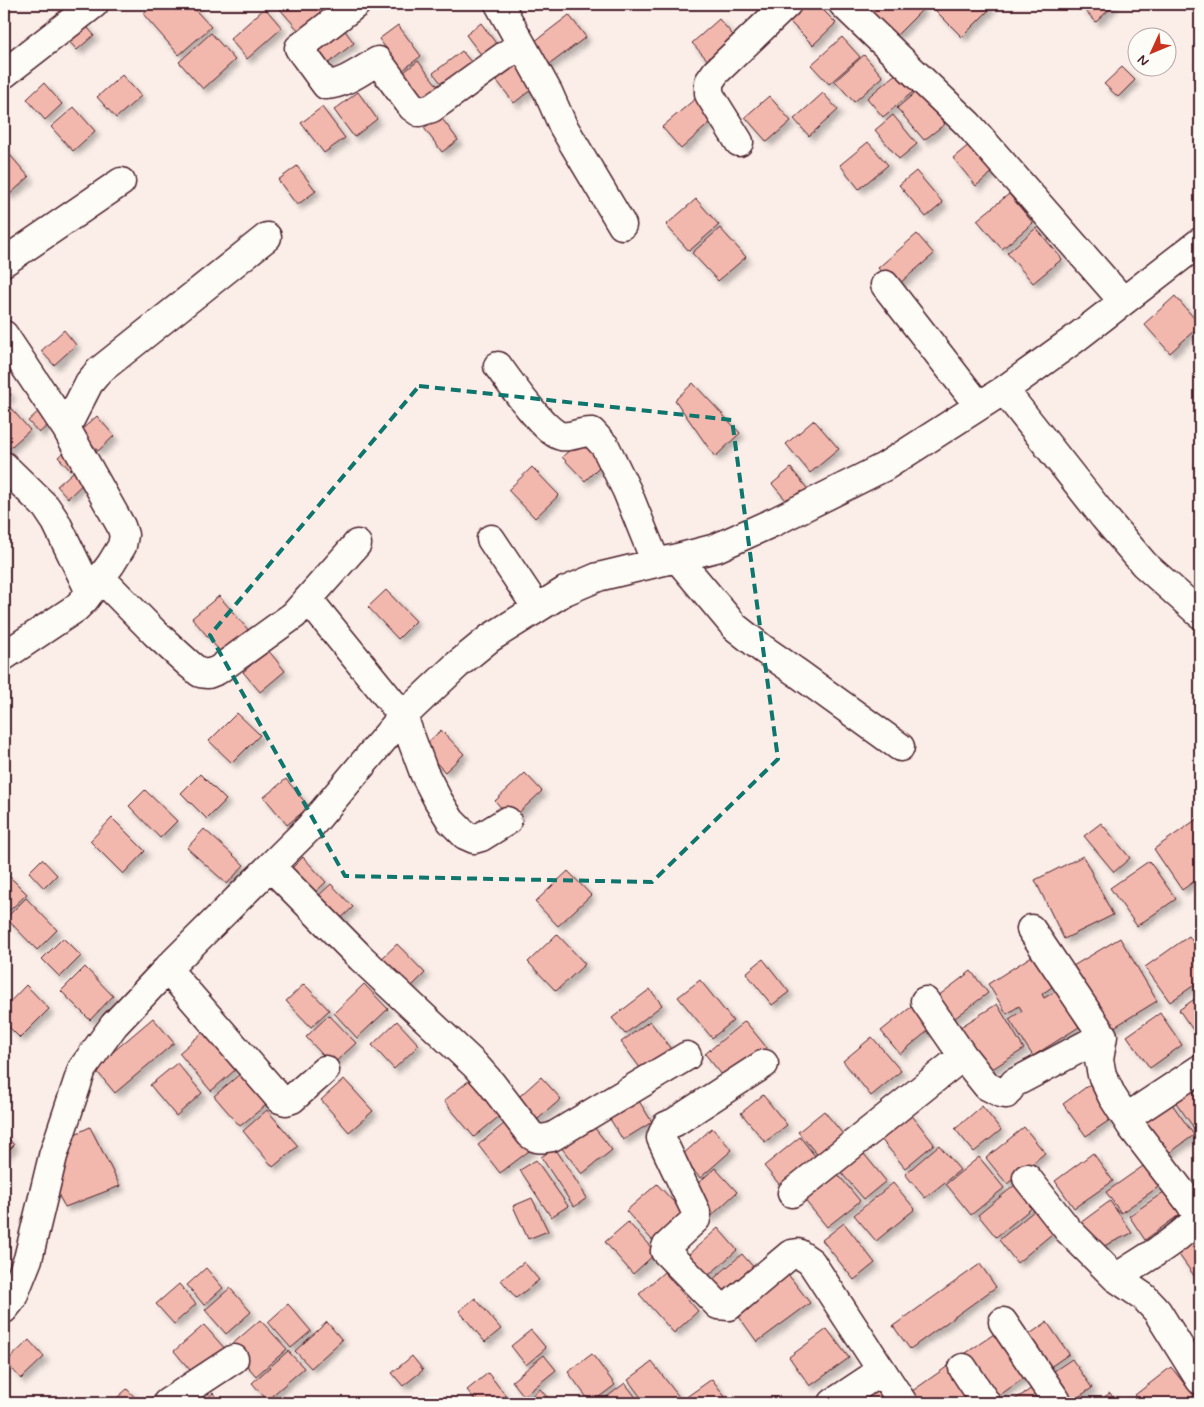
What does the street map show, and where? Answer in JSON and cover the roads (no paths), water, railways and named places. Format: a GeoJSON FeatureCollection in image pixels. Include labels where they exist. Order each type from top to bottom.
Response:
{"type":"FeatureCollection","features":[{"type":"Feature","properties":{"kind":"street"},"geometry":{"type":"LineString","coordinates":[[4,74],[94,4]]}},
{"type":"Feature","properties":{"kind":"street"},"geometry":{"type":"LineString","coordinates":[[356,4],[299,48],[326,85],[345,80],[378,60],[412,107],[420,112],[432,108],[521,44]]}},
{"type":"Feature","properties":{"kind":"street"},"geometry":{"type":"LineString","coordinates":[[499,4],[548,92],[563,126],[622,224]]}},
{"type":"Feature","properties":{"kind":"street"},"geometry":{"type":"LineString","coordinates":[[740,142],[708,94],[710,82],[716,72],[787,4]]}},
{"type":"Feature","properties":{"kind":"street"},"geometry":{"type":"LineString","coordinates":[[843,4],[968,124],[1123,302]]}},
{"type":"Feature","properties":{"kind":"street"},"geometry":{"type":"LineString","coordinates":[[4,262],[121,182]]}},
{"type":"Feature","properties":{"kind":"street"},"geometry":{"type":"LineString","coordinates":[[66,428],[89,383],[99,372],[267,237]]}},
{"type":"Feature","properties":{"kind":"street"},"geometry":{"type":"LineString","coordinates":[[4,1308],[12,1300],[28,1259],[53,1156],[82,1069],[114,1025],[167,969],[309,828],[403,716],[457,665],[490,638],[565,591],[598,577],[716,548],[776,521],[884,467],[1004,390],[1072,341],[1200,242]]}},
{"type":"Feature","properties":{"kind":"street"},"geometry":{"type":"LineString","coordinates":[[885,285],[979,406]]}},
{"type":"Feature","properties":{"kind":"street"},"geometry":{"type":"LineString","coordinates":[[4,335],[66,428],[124,535],[122,546],[111,564],[76,608],[4,656]]}},
{"type":"Feature","properties":{"kind":"street"},"geometry":{"type":"LineString","coordinates":[[498,366],[539,419],[552,432],[560,436],[592,432],[605,446],[627,491],[667,561],[736,627],[763,649],[900,747]]}},
{"type":"Feature","properties":{"kind":"street"},"geometry":{"type":"LineString","coordinates":[[1004,390],[1104,518],[1144,564],[1200,614]]}},
{"type":"Feature","properties":{"kind":"street"},"geometry":{"type":"LineString","coordinates":[[4,466],[46,507],[95,585],[155,633],[189,664],[200,672],[208,674],[218,670],[294,614],[357,544]]}},
{"type":"Feature","properties":{"kind":"street"},"geometry":{"type":"LineString","coordinates":[[491,539],[537,608]]}},
{"type":"Feature","properties":{"kind":"street"},"geometry":{"type":"LineString","coordinates":[[308,599],[403,716],[424,773],[451,820],[465,835],[474,839],[507,822]]}},
{"type":"Feature","properties":{"kind":"street"},"geometry":{"type":"LineString","coordinates":[[271,867],[361,958],[474,1065],[536,1139],[552,1137],[687,1056]]}},
{"type":"Feature","properties":{"kind":"street"},"geometry":{"type":"LineString","coordinates":[[1031,929],[1103,1036],[1099,1060],[1102,1075],[1112,1096],[1140,1138],[1196,1213],[1196,1220],[1175,1239],[1116,1278]]}},
{"type":"Feature","properties":{"kind":"street"},"geometry":{"type":"LineString","coordinates":[[167,969],[280,1099],[286,1101],[292,1099],[325,1070]]}},
{"type":"Feature","properties":{"kind":"street"},"geometry":{"type":"LineString","coordinates":[[925,1001],[963,1056],[987,1086],[1006,1094],[1014,1083],[1103,1036]]}},
{"type":"Feature","properties":{"kind":"street"},"geometry":{"type":"LineString","coordinates":[[792,1193],[963,1056]]}},
{"type":"Feature","properties":{"kind":"street"},"geometry":{"type":"LineString","coordinates":[[764,1064],[666,1126],[661,1138],[696,1212],[696,1219],[669,1244],[665,1251],[718,1305],[725,1306],[729,1306],[791,1254],[798,1253],[811,1262],[903,1403]]}},
{"type":"Feature","properties":{"kind":"street"},"geometry":{"type":"LineString","coordinates":[[1126,1118],[1200,1069]]}},
{"type":"Feature","properties":{"kind":"street"},"geometry":{"type":"LineString","coordinates":[[1027,1178],[1068,1230],[1116,1278],[1144,1298],[1157,1311],[1200,1380]]}},
{"type":"Feature","properties":{"kind":"street"},"geometry":{"type":"LineString","coordinates":[[1003,1322],[1058,1403]]}},
{"type":"Feature","properties":{"kind":"street"},"geometry":{"type":"LineString","coordinates":[[167,1403],[234,1359]]}},
{"type":"Feature","properties":{"kind":"street"},"geometry":{"type":"LineString","coordinates":[[963,1368],[986,1403]]}},
{"type":"Feature","properties":{"kind":"street"},"geometry":{"type":"LineString","coordinates":[[833,1403],[882,1370]]}}]}
